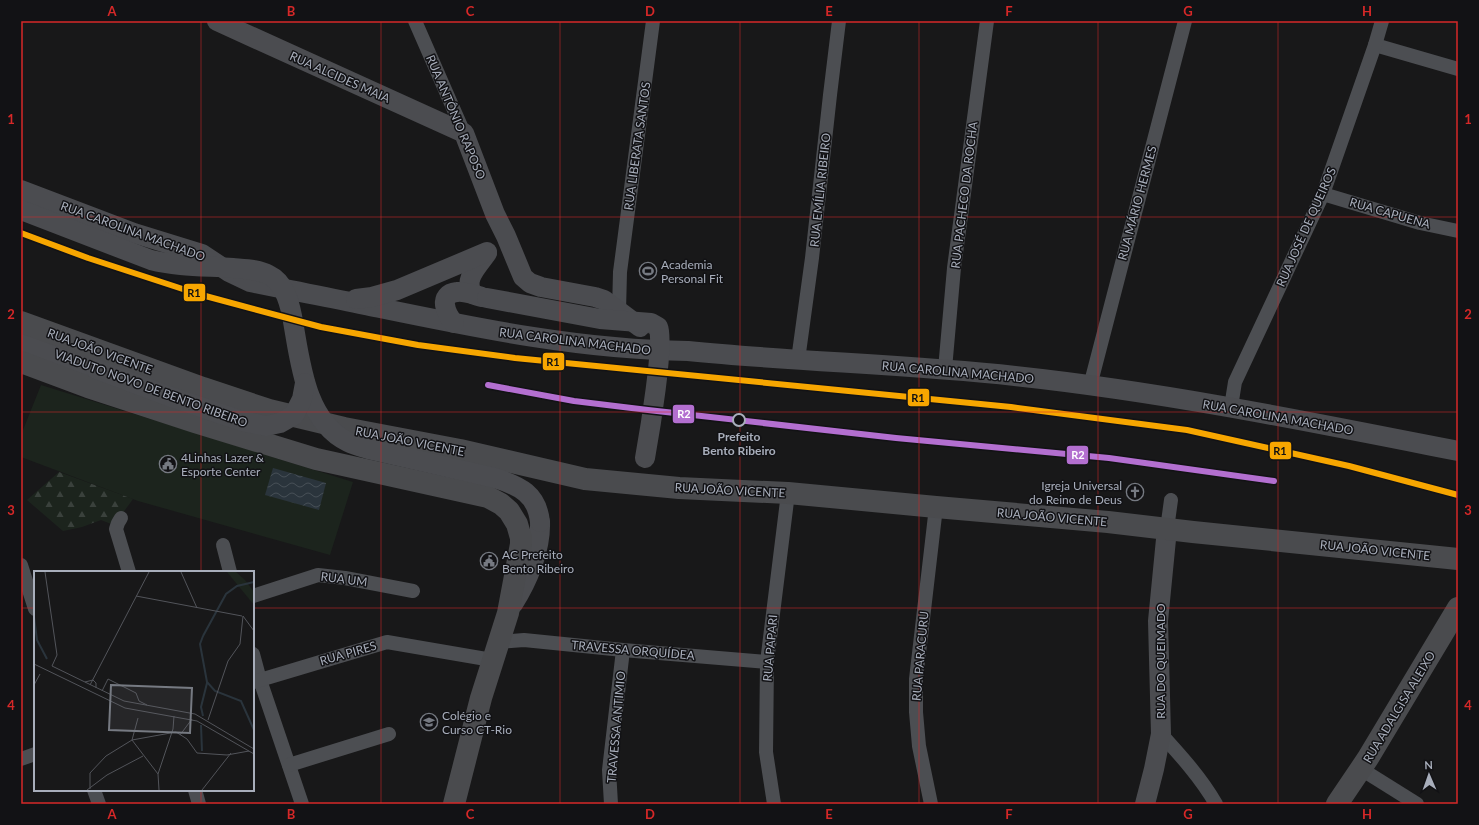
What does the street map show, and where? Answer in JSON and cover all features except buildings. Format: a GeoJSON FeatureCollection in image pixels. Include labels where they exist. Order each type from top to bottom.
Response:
{"type":"FeatureCollection","features":[{"type":"Feature","properties":{"kind":"main road","name":"RUA ALCIDES MAIA"},"geometry":{"type":"LineString","coordinates":[[217,21],[464,133]]}},
{"type":"Feature","properties":{"kind":"main road","name":"RUA ANTÔNIO RAPOSO"},"geometry":{"type":"LineString","coordinates":[[464,133],[495,214],[506,236],[520,272],[527,280],[541,287],[604,300],[637,325],[662,341],[688,351]]}},
{"type":"Feature","properties":{"kind":"main road","name":"RUA CAROLINA MACHADO"},"geometry":{"type":"LineString","coordinates":[[21,190],[121,229],[202,254],[229,272],[250,282],[507,333],[648,351],[688,351],[798,360],[945,369],[1015,376],[1231,407],[1458,451]]}},
{"type":"Feature","properties":{"kind":"main road","name":"VIADUTO NOVO DE BENTO RIBEIRO"},"geometry":{"type":"LineString","coordinates":[[21,210],[151,260],[170,264],[256,270],[272,277],[282,288],[287,298],[306,383],[314,406],[320,417],[334,432],[347,442],[376,451],[495,478],[522,489],[532,498],[538,508],[540,536],[534,559],[520,593],[508,613]]}},
{"type":"Feature","properties":{"kind":"main road","name":"RUA ANTÔNIO RAPOSO"},"geometry":{"type":"LineString","coordinates":[[480,296],[469,289],[469,280],[494,240],[496,228],[495,214]]}},
{"type":"Feature","properties":{"kind":"main road"},"geometry":{"type":"LineString","coordinates":[[344,300],[372,297],[391,292],[423,280],[487,252]]}},
{"type":"Feature","properties":{"kind":"main road"},"geometry":{"type":"LineString","coordinates":[[454,323],[445,309],[446,298],[455,292],[600,319],[651,323],[658,327],[660,335],[657,367],[642,484]]}},
{"type":"Feature","properties":{"kind":"main road","name":"RUA JOÃO VICENTE"},"geometry":{"type":"LineString","coordinates":[[21,322],[203,388],[269,410],[344,428],[460,450],[585,479],[679,488],[788,493],[1108,522],[1456,560]]}},
{"type":"Feature","properties":{"kind":"main road","name":"VIADUTO NOVO DE BENTO RIBEIRO"},"geometry":{"type":"LineString","coordinates":[[21,341],[171,397],[242,420],[266,426],[280,423],[294,415],[302,399],[306,383]]}},
{"type":"Feature","properties":{"kind":"main road"},"geometry":{"type":"LineString","coordinates":[[21,362],[88,387],[195,422],[316,458],[488,497],[506,508],[517,524],[521,544],[508,613],[481,698],[454,804]]}},
{"type":"Feature","properties":{"kind":"main road"},"geometry":{"type":"LineString","coordinates":[[195,422],[205,416],[210,408],[209,400],[203,388]]}},
{"type":"Feature","properties":{"kind":"main road","name":"RUA DO QUEIMADO"},"geometry":{"type":"LineString","coordinates":[[1161,734],[1158,621],[1167,529]]}},
{"type":"Feature","properties":{"kind":"main road","name":"RUA ADALGISA ALEIXO"},"geometry":{"type":"LineString","coordinates":[[1337,804],[1361,769],[1458,608]]}},
{"type":"Feature","properties":{"kind":"main road"},"geometry":{"type":"LineString","coordinates":[[1145,804],[1161,734]]}},
{"type":"Feature","properties":{"kind":"street","name":"RUA ANTÔNIO RAPOSO"},"geometry":{"type":"LineString","coordinates":[[415,21],[464,133]]}},
{"type":"Feature","properties":{"kind":"street","name":"RUA LIBERATA SANTOS"},"geometry":{"type":"LineString","coordinates":[[619,311],[620,272],[654,21]]}},
{"type":"Feature","properties":{"kind":"street","name":"RUA EMÍLIA RIBEIRO"},"geometry":{"type":"LineString","coordinates":[[798,360],[812,258],[839,21]]}},
{"type":"Feature","properties":{"kind":"street","name":"RUA PACHECO DA ROCHA"},"geometry":{"type":"LineString","coordinates":[[945,369],[954,268],[987,21]]}},
{"type":"Feature","properties":{"kind":"street","name":"RUA MÁRIO HERMES"},"geometry":{"type":"LineString","coordinates":[[1090,386],[1185,21]]}},
{"type":"Feature","properties":{"kind":"street","name":"RUA JOSÉ DE QUEIROS"},"geometry":{"type":"LineString","coordinates":[[1231,407],[1235,382],[1323,194],[1382,21]]}},
{"type":"Feature","properties":{"kind":"street"},"geometry":{"type":"LineString","coordinates":[[1375,45],[1458,69]]}},
{"type":"Feature","properties":{"kind":"street","name":"RUA CAPUENA"},"geometry":{"type":"LineString","coordinates":[[1323,194],[1420,223],[1458,230]]}},
{"type":"Feature","properties":{"kind":"street","name":"RUA LIBERATA SANTOS"},"geometry":{"type":"LineString","coordinates":[[595,297],[610,288],[620,272]]}},
{"type":"Feature","properties":{"kind":"street","name":"RUA PAPARI"},"geometry":{"type":"LineString","coordinates":[[774,804],[766,752],[767,662],[788,493]]}},
{"type":"Feature","properties":{"kind":"street","name":"RUA DO QUEIMADO"},"geometry":{"type":"LineString","coordinates":[[1167,529],[1171,500]]}},
{"type":"Feature","properties":{"kind":"street","name":"RUA PARACURU"},"geometry":{"type":"LineString","coordinates":[[931,804],[919,746],[916,712],[916,686],[936,507]]}},
{"type":"Feature","properties":{"kind":"street"},"geometry":{"type":"LineString","coordinates":[[121,518],[116,529],[129,571]]}},
{"type":"Feature","properties":{"kind":"street"},"geometry":{"type":"LineString","coordinates":[[223,545],[230,571]]}},
{"type":"Feature","properties":{"kind":"street"},"geometry":{"type":"LineString","coordinates":[[21,565],[34,606]]}},
{"type":"Feature","properties":{"kind":"street","name":"RUA UM"},"geometry":{"type":"LineString","coordinates":[[254,596],[318,575],[345,578],[413,592]]}},
{"type":"Feature","properties":{"kind":"street","name":"TRAVESSA ORQUÍDEA"},"geometry":{"type":"LineString","coordinates":[[495,651],[524,640],[767,662]]}},
{"type":"Feature","properties":{"kind":"street","name":"RUA PIRES"},"geometry":{"type":"LineString","coordinates":[[256,681],[387,642],[495,651]]}},
{"type":"Feature","properties":{"kind":"street","name":"TRAVESSA ANTIMIO"},"geometry":{"type":"LineString","coordinates":[[611,804],[609,770],[623,650]]}},
{"type":"Feature","properties":{"kind":"street"},"geometry":{"type":"LineString","coordinates":[[254,663],[256,681],[289,765],[302,804]]}},
{"type":"Feature","properties":{"kind":"street"},"geometry":{"type":"LineString","coordinates":[[289,765],[389,734]]}},
{"type":"Feature","properties":{"kind":"street","name":"RUA DO QUEIMADO"},"geometry":{"type":"LineString","coordinates":[[1161,734],[1192,770],[1209,792],[1216,804]]}},
{"type":"Feature","properties":{"kind":"street"},"geometry":{"type":"LineString","coordinates":[[21,759],[34,754]]}},
{"type":"Feature","properties":{"kind":"street"},"geometry":{"type":"LineString","coordinates":[[1361,769],[1417,804]]}},
{"type":"Feature","properties":{"kind":"street"},"geometry":{"type":"LineString","coordinates":[[94,791],[99,804]]}},
{"type":"Feature","properties":{"kind":"street"},"geometry":{"type":"LineString","coordinates":[[195,791],[199,804]]}},
{"type":"Feature","properties":{"kind":"green space","name":"4Linhas Lazer & Esporte Center"},"geometry":{"type":"Polygon","coordinates":[[[41,385],[353,482],[330,555],[138,501],[21,457],[21,435],[41,385]]]}},
{"type":"Feature","properties":{"kind":"green space"},"geometry":{"type":"Polygon","coordinates":[[[59,472],[133,499],[114,525],[101,520],[82,527],[63,531],[27,500],[59,472]]]}},
{"type":"Feature","properties":{"kind":"water"},"geometry":{"type":"Polygon","coordinates":[[[273,468],[326,483],[319,510],[265,495],[273,468]]]}},
{"type":"Feature","properties":{"kind":"transit line","name":"R1"},"geometry":{"type":"LineString","coordinates":[[21,233],[88,258],[198,294],[321,327],[418,345],[515,358],[1011,407],[1187,430],[1349,466],[1458,495]]}},
{"type":"Feature","properties":{"kind":"transit line","name":"R2"},"geometry":{"type":"LineString","coordinates":[[488,385],[574,401],[896,438],[1109,458],[1274,481]]}},
{"type":"Feature","properties":{"kind":"place","name":"Academia Personal Fit"},"geometry":{"type":"Point","coordinates":[648,271]}},
{"type":"Feature","properties":{"kind":"place","name":"Prefeito Bento Ribeiro"},"geometry":{"type":"Point","coordinates":[739,420]}},
{"type":"Feature","properties":{"kind":"place","name":"4Linhas Lazer & Esporte Center"},"geometry":{"type":"Point","coordinates":[168,464]}},
{"type":"Feature","properties":{"kind":"place","name":"Igreja Universal do Reino de Deus"},"geometry":{"type":"Point","coordinates":[1135,492]}},
{"type":"Feature","properties":{"kind":"place","name":"AC Prefeito Bento Ribeiro"},"geometry":{"type":"Point","coordinates":[489,561]}},
{"type":"Feature","properties":{"kind":"place","name":"Colégio e Curso CT-Rio"},"geometry":{"type":"Point","coordinates":[429,722]}}]}
